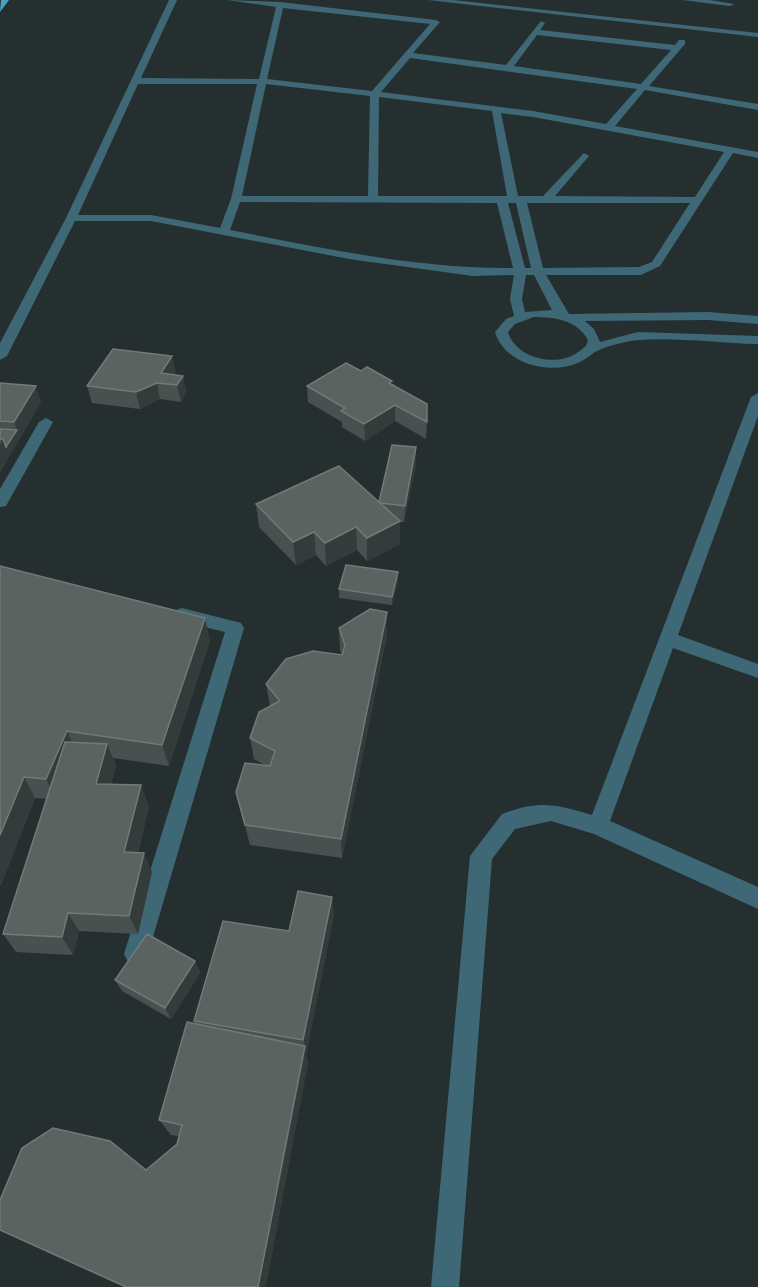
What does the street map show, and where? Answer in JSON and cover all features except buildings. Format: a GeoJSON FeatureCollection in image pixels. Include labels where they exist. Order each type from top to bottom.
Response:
{"type":"FeatureCollection","features":[{"type":"Feature","properties":{"kind":"main road"},"geometry":{"type":"LineString","coordinates":[[0,10],[5,0]]}},
{"type":"Feature","properties":{"kind":"street"},"geometry":{"type":"LineString","coordinates":[[0,356],[71,218],[173,0]]}},
{"type":"Feature","properties":{"kind":"street"},"geometry":{"type":"LineString","coordinates":[[231,0],[436,22],[375,93],[373,200]]}},
{"type":"Feature","properties":{"kind":"street"},"geometry":{"type":"LineString","coordinates":[[432,0],[758,35]]}},
{"type":"Feature","properties":{"kind":"street"},"geometry":{"type":"LineString","coordinates":[[686,0],[730,4]]}},
{"type":"Feature","properties":{"kind":"street"},"geometry":{"type":"LineString","coordinates":[[224,232],[236,199],[280,4]]}},
{"type":"Feature","properties":{"kind":"street"},"geometry":{"type":"LineString","coordinates":[[508,67],[542,22]]}},
{"type":"Feature","properties":{"kind":"street"},"geometry":{"type":"LineString","coordinates":[[534,32],[676,48]]}},
{"type":"Feature","properties":{"kind":"street"},"geometry":{"type":"LineString","coordinates":[[609,127],[690,33]]}},
{"type":"Feature","properties":{"kind":"street"},"geometry":{"type":"LineString","coordinates":[[407,55],[508,67],[758,107]]}},
{"type":"Feature","properties":{"kind":"street"},"geometry":{"type":"LineString","coordinates":[[137,81],[263,81],[375,93],[609,127],[758,155]]}},
{"type":"Feature","properties":{"kind":"street"},"geometry":{"type":"LineString","coordinates":[[496,109],[512,200],[520,273],[516,299],[520,316]]}},
{"type":"Feature","properties":{"kind":"street"},"geometry":{"type":"LineString","coordinates":[[71,218],[151,218],[349,256],[473,272],[520,273],[650,268],[656,264],[731,149]]}},
{"type":"Feature","properties":{"kind":"street"},"geometry":{"type":"LineString","coordinates":[[546,200],[584,156]]}},
{"type":"Feature","properties":{"kind":"street"},"geometry":{"type":"LineString","coordinates":[[236,199],[698,200]]}},
{"type":"Feature","properties":{"kind":"street"},"geometry":{"type":"LineString","coordinates":[[512,200],[538,272],[563,316],[584,325],[591,333],[594,340],[592,348]]}},
{"type":"Feature","properties":{"kind":"street"},"geometry":{"type":"LineString","coordinates":[[758,320],[708,316],[533,314],[520,316],[502,328],[501,336],[504,345],[526,360],[559,364],[585,355],[592,348],[638,336],[758,340]]}},
{"type":"Feature","properties":{"kind":"street"},"geometry":{"type":"LineString","coordinates":[[598,826],[668,639],[751,435],[758,397]]}},
{"type":"Feature","properties":{"kind":"street"},"geometry":{"type":"LineString","coordinates":[[0,502],[46,422]]}},
{"type":"Feature","properties":{"kind":"street"},"geometry":{"type":"LineString","coordinates":[[136,954],[235,628],[168,611]]}},
{"type":"Feature","properties":{"kind":"street"},"geometry":{"type":"LineString","coordinates":[[668,639],[758,671]]}},
{"type":"Feature","properties":{"kind":"street"},"geometry":{"type":"LineString","coordinates":[[446,1287],[481,856],[509,821],[551,812],[598,826],[758,898]]}}]}
